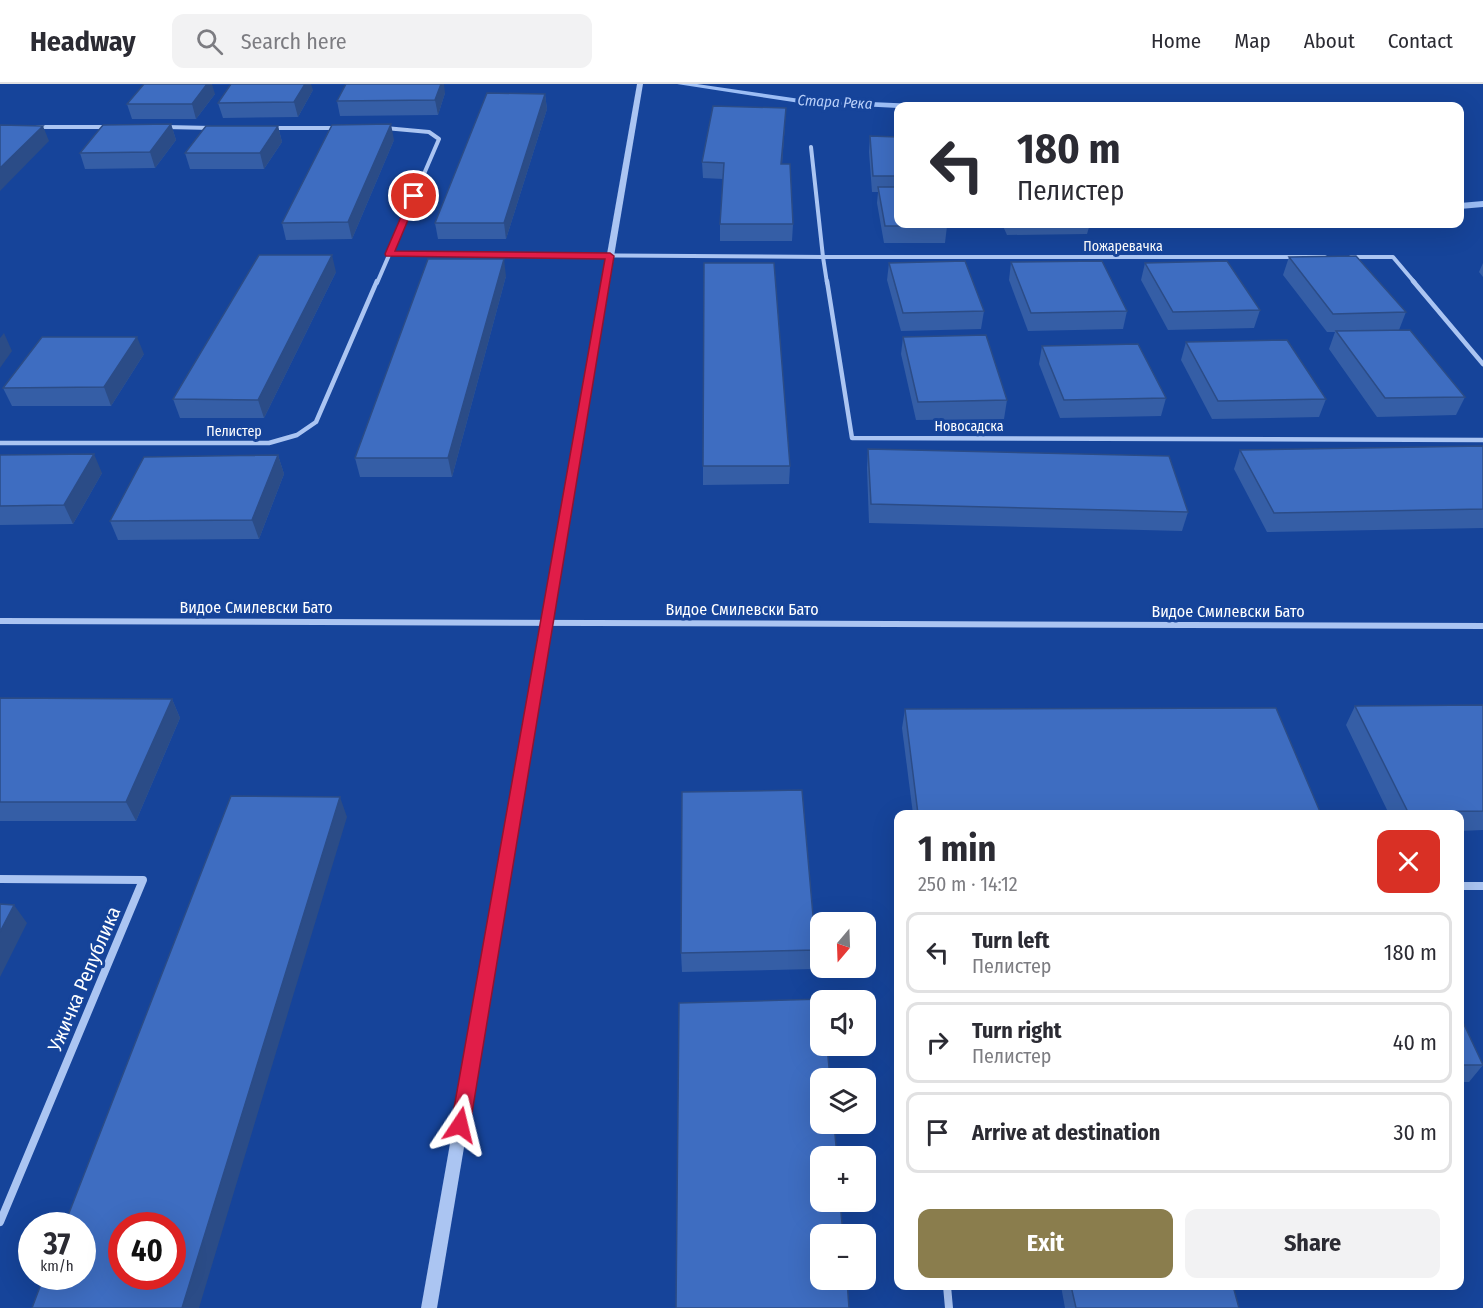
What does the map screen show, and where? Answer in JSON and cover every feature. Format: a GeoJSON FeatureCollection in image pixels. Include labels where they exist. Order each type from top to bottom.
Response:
{"type":"FeatureCollection","features":[{"type":"Feature","properties":{"kind":"street"},"geometry":{"type":"LineString","coordinates":[[429,1308],[640,86]]}},
{"type":"Feature","properties":{"kind":"street"},"geometry":{"type":"LineString","coordinates":[[35,127],[118,127]]}},
{"type":"Feature","properties":{"kind":"street"},"geometry":{"type":"LineString","coordinates":[[165,127],[212,128]]}},
{"type":"Feature","properties":{"kind":"street"},"geometry":{"type":"LineString","coordinates":[[260,128],[342,128]]}},
{"type":"Feature","properties":{"kind":"street","name":"Пелистер"},"geometry":{"type":"LineString","coordinates":[[0,443],[269,443],[297,435],[316,422],[439,139],[429,132],[378,128]]}},
{"type":"Feature","properties":{"kind":"street"},"geometry":{"type":"LineString","coordinates":[[389,254],[823,257],[811,147]]}},
{"type":"Feature","properties":{"kind":"street","name":"Пожаревачка"},"geometry":{"type":"LineString","coordinates":[[823,257],[1334,257]]}},
{"type":"Feature","properties":{"kind":"street","name":"Новосадска"},"geometry":{"type":"LineString","coordinates":[[823,257],[852,438],[1483,440]]}},
{"type":"Feature","properties":{"kind":"street"},"geometry":{"type":"LineString","coordinates":[[1346,257],[1393,257],[1483,364]]}},
{"type":"Feature","properties":{"kind":"street","name":"Видое Смилевски Бато"},"geometry":{"type":"LineString","coordinates":[[0,621],[547,621],[1483,626]]}},
{"type":"Feature","properties":{"kind":"street","name":"Ужичка Република"},"geometry":{"type":"LineString","coordinates":[[0,879],[143,880],[0,1222]]}},
{"type":"Feature","properties":{"kind":"street"},"geometry":{"type":"LineString","coordinates":[[1464,886],[1483,886]]}},
{"type":"Feature","properties":{"kind":"street"},"geometry":{"type":"LineString","coordinates":[[947,1290],[949,1308]]}},
{"type":"Feature","properties":{"kind":"building"},"geometry":{"type":"Polygon","coordinates":[[[144,84],[207,84],[192,104],[127,104],[144,84]]]}},
{"type":"Feature","properties":{"kind":"building"},"geometry":{"type":"Polygon","coordinates":[[[231,84],[305,84],[294,102],[218,103],[231,84]]]}},
{"type":"Feature","properties":{"kind":"building"},"geometry":{"type":"Polygon","coordinates":[[[346,84],[441,84],[435,100],[337,101],[346,84]]]}},
{"type":"Feature","properties":{"kind":"building"},"geometry":{"type":"Polygon","coordinates":[[[487,93],[545,94],[504,223],[435,223],[487,93]]]}},
{"type":"Feature","properties":{"kind":"building"},"geometry":{"type":"Polygon","coordinates":[[[713,106],[786,108],[781,164],[790,164],[793,224],[720,224],[724,163],[702,162],[713,106]]]}},
{"type":"Feature","properties":{"kind":"building"},"geometry":{"type":"Polygon","coordinates":[[[171,124],[150,152],[80,153],[103,125],[171,124]]]}},
{"type":"Feature","properties":{"kind":"building"},"geometry":{"type":"Polygon","coordinates":[[[391,124],[348,222],[282,223],[332,125],[391,124]]]}},
{"type":"Feature","properties":{"kind":"building"},"geometry":{"type":"Polygon","coordinates":[[[0,125],[43,126],[0,168],[0,125]]]}},
{"type":"Feature","properties":{"kind":"building"},"geometry":{"type":"Polygon","coordinates":[[[206,126],[278,126],[260,153],[185,153],[206,126]]]}},
{"type":"Feature","properties":{"kind":"building"},"geometry":{"type":"Polygon","coordinates":[[[870,136],[894,137],[894,176],[873,176],[870,136]]]}},
{"type":"Feature","properties":{"kind":"building"},"geometry":{"type":"Polygon","coordinates":[[[878,187],[894,187],[894,226],[885,226],[878,187]]]}},
{"type":"Feature","properties":{"kind":"building"},"geometry":{"type":"Polygon","coordinates":[[[259,255],[332,255],[258,400],[173,399],[259,255]]]}},
{"type":"Feature","properties":{"kind":"building"},"geometry":{"type":"Polygon","coordinates":[[[1356,256],[1406,312],[1333,314],[1289,257],[1356,256]]]}},
{"type":"Feature","properties":{"kind":"building"},"geometry":{"type":"Polygon","coordinates":[[[428,259],[504,259],[448,458],[355,458],[428,259]]]}},
{"type":"Feature","properties":{"kind":"building"},"geometry":{"type":"Polygon","coordinates":[[[965,261],[984,311],[903,313],[889,263],[965,261]]]}},
{"type":"Feature","properties":{"kind":"building"},"geometry":{"type":"Polygon","coordinates":[[[1102,261],[1127,311],[1031,313],[1011,262],[1102,261]]]}},
{"type":"Feature","properties":{"kind":"building"},"geometry":{"type":"Polygon","coordinates":[[[1227,261],[1260,310],[1173,312],[1145,263],[1227,261]]]}},
{"type":"Feature","properties":{"kind":"building"},"geometry":{"type":"Polygon","coordinates":[[[704,263],[774,263],[790,466],[703,466],[704,263]]]}},
{"type":"Feature","properties":{"kind":"building"},"geometry":{"type":"Polygon","coordinates":[[[1410,330],[1465,397],[1385,398],[1336,331],[1410,330]]]}},
{"type":"Feature","properties":{"kind":"building"},"geometry":{"type":"Polygon","coordinates":[[[986,335],[1007,400],[918,402],[903,337],[986,335]]]}},
{"type":"Feature","properties":{"kind":"building"},"geometry":{"type":"Polygon","coordinates":[[[42,337],[137,337],[104,387],[3,388],[42,337]]]}},
{"type":"Feature","properties":{"kind":"building"},"geometry":{"type":"Polygon","coordinates":[[[1287,340],[1326,399],[1218,401],[1186,342],[1287,340]]]}},
{"type":"Feature","properties":{"kind":"building"},"geometry":{"type":"Polygon","coordinates":[[[1138,344],[1166,398],[1064,400],[1042,346],[1138,344]]]}},
{"type":"Feature","properties":{"kind":"building"},"geometry":{"type":"Polygon","coordinates":[[[1483,446],[1483,509],[1274,513],[1240,450],[1483,446]]]}},
{"type":"Feature","properties":{"kind":"building"},"geometry":{"type":"Polygon","coordinates":[[[868,449],[1169,456],[1188,512],[871,504],[868,449]]]}},
{"type":"Feature","properties":{"kind":"building"},"geometry":{"type":"Polygon","coordinates":[[[94,454],[64,505],[0,506],[0,455],[94,454]]]}},
{"type":"Feature","properties":{"kind":"building"},"geometry":{"type":"Polygon","coordinates":[[[278,455],[252,520],[110,521],[144,457],[278,455]]]}},
{"type":"Feature","properties":{"kind":"building"},"geometry":{"type":"Polygon","coordinates":[[[0,698],[172,699],[126,802],[0,802],[0,698]]]}},
{"type":"Feature","properties":{"kind":"building"},"geometry":{"type":"Polygon","coordinates":[[[1483,705],[1483,811],[1407,810],[1355,706],[1483,705]]]}},
{"type":"Feature","properties":{"kind":"building"},"geometry":{"type":"Polygon","coordinates":[[[1276,708],[1319,810],[918,810],[905,709],[1276,708]]]}},
{"type":"Feature","properties":{"kind":"building"},"geometry":{"type":"Polygon","coordinates":[[[802,790],[813,912],[810,912],[810,950],[681,953],[682,792],[802,790]]]}},
{"type":"Feature","properties":{"kind":"building"},"geometry":{"type":"Polygon","coordinates":[[[231,796],[340,797],[182,1308],[32,1308],[39,1290],[96,1290],[96,1212],[69,1212],[231,796]]]}},
{"type":"Feature","properties":{"kind":"building"},"geometry":{"type":"Polygon","coordinates":[[[0,904],[14,905],[0,932],[0,904]]]}},
{"type":"Feature","properties":{"kind":"building"},"geometry":{"type":"Polygon","coordinates":[[[810,999],[810,1056],[828,1056],[829,1068],[810,1068],[810,1134],[835,1134],[836,1146],[810,1146],[810,1212],[841,1212],[842,1224],[810,1224],[810,1290],[848,1290],[849,1308],[676,1308],[679,1003],[810,999]]]}},
{"type":"Feature","properties":{"kind":"building"},"geometry":{"type":"Polygon","coordinates":[[[1464,1025],[1483,1065],[1464,1065],[1464,1025]]]}},
{"type":"Feature","properties":{"kind":"building"},"geometry":{"type":"Polygon","coordinates":[[[1072,1290],[1234,1290],[1239,1308],[1076,1308],[1072,1290]]]}},
{"type":"Feature","properties":{"kind":"waterway","name":"Стара Река"},"geometry":{"type":"LineString","coordinates":[[681,84],[800,101],[894,105]]}},
{"type":"Feature","properties":{"kind":"waterway","name":"Стара Река"},"geometry":{"type":"LineString","coordinates":[[1464,206],[1483,204]]}},
{"type":"Feature","properties":{"kind":"route"},"geometry":{"type":"LineString","coordinates":[[414,196],[389,254],[610,256],[460,1125]]}}]}
